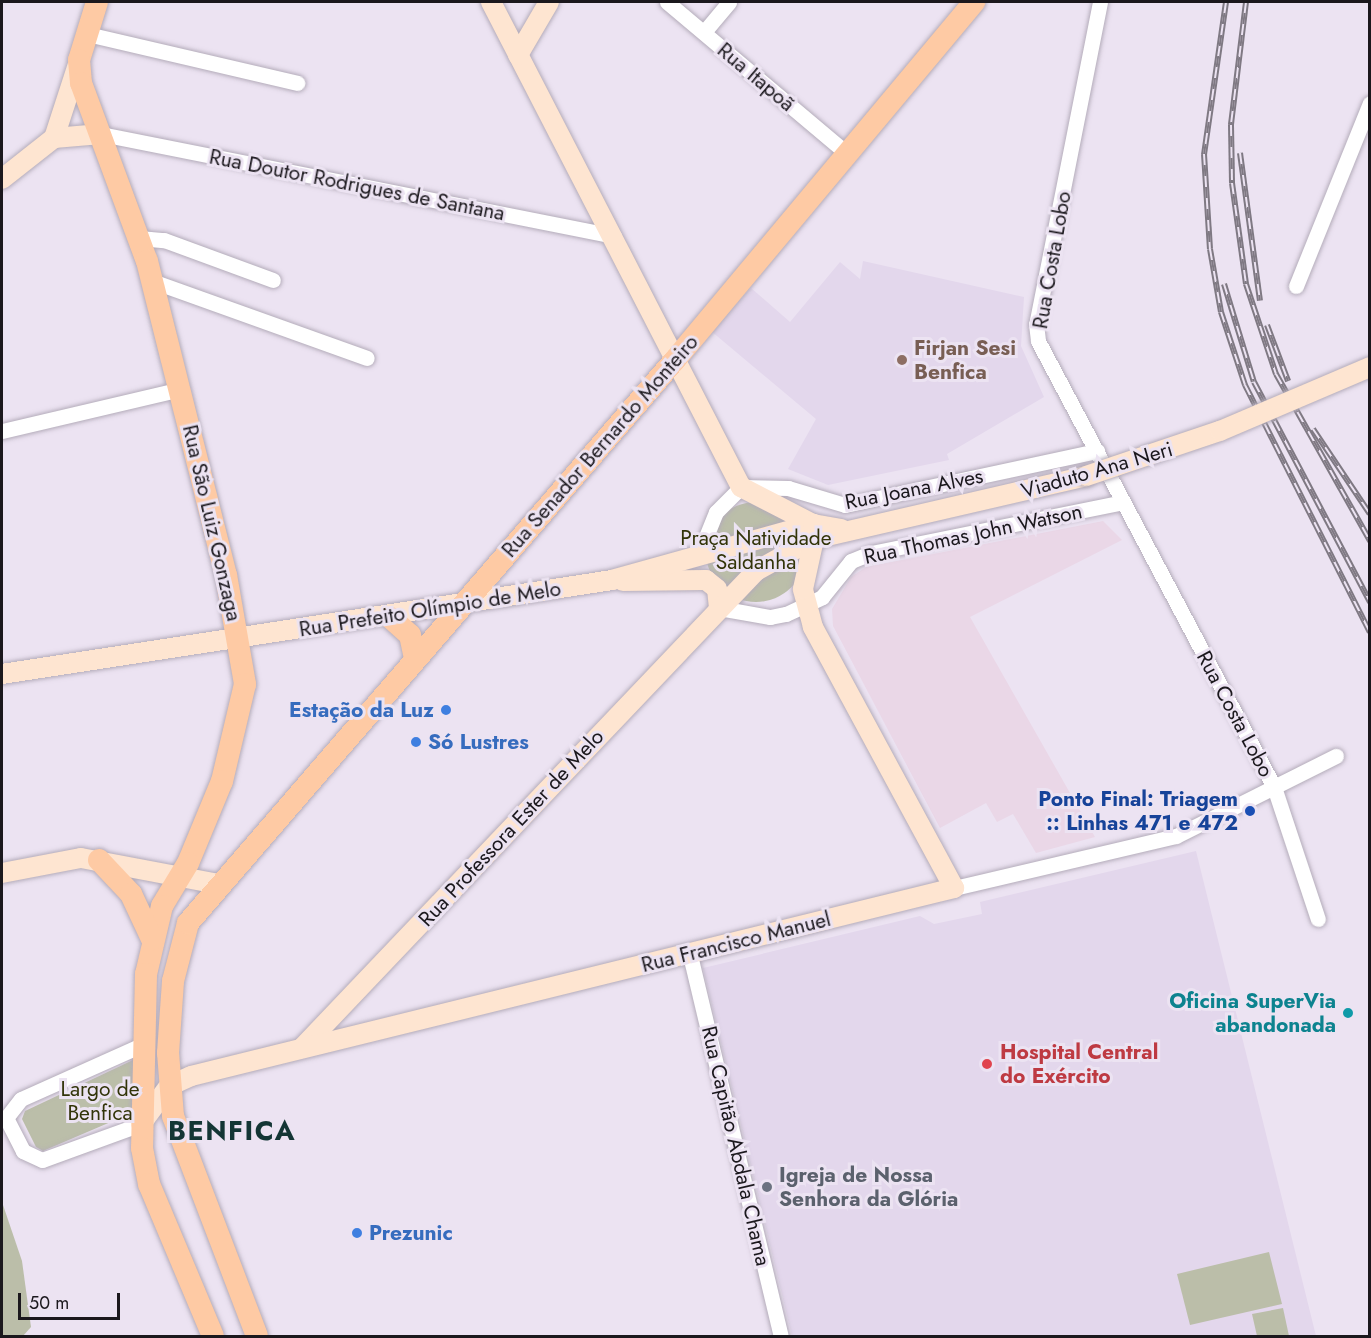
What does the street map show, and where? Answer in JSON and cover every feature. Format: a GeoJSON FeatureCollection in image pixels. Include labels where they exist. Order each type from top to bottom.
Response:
{"type":"FeatureCollection","features":[{"type":"Feature","properties":{"kind":"main road","name":"Rua São Luiz Gonzaga"},"geometry":{"type":"LineString","coordinates":[[97,2],[79,60],[83,91],[139,237],[152,281],[181,389],[238,639],[245,684],[241,713],[222,781],[179,879],[162,906],[152,939],[144,1044]]}},
{"type":"Feature","properties":{"kind":"main road","name":"Rua Senador Bernardo Monteiro"},"geometry":{"type":"LineString","coordinates":[[257,1336],[177,1137],[169,1086],[176,959],[188,923],[218,884],[415,658],[466,603],[674,361],[845,152],[974,2]]}},
{"type":"Feature","properties":{"kind":"main road"},"geometry":{"type":"LineString","coordinates":[[391,618],[410,635],[415,658]]}},
{"type":"Feature","properties":{"kind":"main road"},"geometry":{"type":"LineString","coordinates":[[99,860],[131,894],[152,939]]}},
{"type":"Feature","properties":{"kind":"main road"},"geometry":{"type":"LineString","coordinates":[[144,1044],[141,1124],[149,1184],[213,1336]]}},
{"type":"Feature","properties":{"kind":"street"},"geometry":{"type":"LineString","coordinates":[[491,2],[614,236],[674,361],[741,487],[808,527]]}},
{"type":"Feature","properties":{"kind":"street"},"geometry":{"type":"LineString","coordinates":[[518,56],[549,2]]}},
{"type":"Feature","properties":{"kind":"street","name":"Rua Itapoã"},"geometry":{"type":"LineString","coordinates":[[667,2],[845,152]]}},
{"type":"Feature","properties":{"kind":"street"},"geometry":{"type":"LineString","coordinates":[[704,32],[729,2]]}},
{"type":"Feature","properties":{"kind":"street","name":"Rua Costa Lobo"},"geometry":{"type":"LineString","coordinates":[[1100,2],[1036,324],[1043,356],[1097,451],[1274,787],[1318,919]]}},
{"type":"Feature","properties":{"kind":"street"},"geometry":{"type":"LineString","coordinates":[[87,34],[297,83]]}},
{"type":"Feature","properties":{"kind":"street"},"geometry":{"type":"LineString","coordinates":[[54,138],[79,60]]}},
{"type":"Feature","properties":{"kind":"street"},"geometry":{"type":"LineString","coordinates":[[1296,286],[1370,103]]}},
{"type":"Feature","properties":{"kind":"street"},"geometry":{"type":"LineString","coordinates":[[2,179],[54,138],[100,134]]}},
{"type":"Feature","properties":{"kind":"street","name":"Rua Doutor Rodrigues de Santana"},"geometry":{"type":"LineString","coordinates":[[100,134],[614,236]]}},
{"type":"Feature","properties":{"kind":"street"},"geometry":{"type":"LineString","coordinates":[[139,237],[164,240],[273,280]]}},
{"type":"Feature","properties":{"kind":"street"},"geometry":{"type":"LineString","coordinates":[[152,281],[367,358]]}},
{"type":"Feature","properties":{"kind":"street","name":"Viaduto Ana Neri"},"geometry":{"type":"LineString","coordinates":[[808,527],[853,531],[1086,476],[1210,436],[1370,367]]}},
{"type":"Feature","properties":{"kind":"street"},"geometry":{"type":"LineString","coordinates":[[2,431],[181,389]]}},
{"type":"Feature","properties":{"kind":"street","name":"Rua Joana Alves"},"geometry":{"type":"LineString","coordinates":[[741,487],[799,492],[845,505],[1097,451]]}},
{"type":"Feature","properties":{"kind":"street"},"geometry":{"type":"LineString","coordinates":[[699,554],[716,512],[741,487]]}},
{"type":"Feature","properties":{"kind":"street"},"geometry":{"type":"LineString","coordinates":[[799,492],[808,527],[802,589],[807,607],[954,888]]}},
{"type":"Feature","properties":{"kind":"street","name":"Rua Thomas John Watson"},"geometry":{"type":"LineString","coordinates":[[807,607],[833,588],[851,561],[871,553],[1122,502]]}},
{"type":"Feature","properties":{"kind":"street"},"geometry":{"type":"LineString","coordinates":[[719,608],[756,571],[808,527]]}},
{"type":"Feature","properties":{"kind":"street","name":"Rua Prefeito Olímpio de Melo"},"geometry":{"type":"LineString","coordinates":[[2,674],[391,618],[466,603],[612,580],[699,554],[808,527]]}},
{"type":"Feature","properties":{"kind":"street"},"geometry":{"type":"LineString","coordinates":[[612,580],[706,580],[717,590],[719,608]]}},
{"type":"Feature","properties":{"kind":"street"},"geometry":{"type":"LineString","coordinates":[[719,608],[770,617],[807,607]]}},
{"type":"Feature","properties":{"kind":"street","name":"Rua Professora Ester de Melo"},"geometry":{"type":"LineString","coordinates":[[303,1047],[719,608]]}},
{"type":"Feature","properties":{"kind":"street","name":"Rua Francisco Manuel"},"geometry":{"type":"LineString","coordinates":[[169,1086],[303,1047],[1176,836],[1336,756]]}},
{"type":"Feature","properties":{"kind":"street"},"geometry":{"type":"LineString","coordinates":[[2,873],[99,860],[179,879],[218,884]]}},
{"type":"Feature","properties":{"kind":"street","name":"Rua Capitão Abdala Chama"},"geometry":{"type":"LineString","coordinates":[[690,955],[781,1336]]}},
{"type":"Feature","properties":{"kind":"street"},"geometry":{"type":"LineString","coordinates":[[144,1044],[21,1099],[4,1113],[6,1123],[23,1151],[42,1160],[141,1124],[169,1086]]}},
{"type":"Feature","properties":{"kind":"shaded area"},"geometry":{"type":"Polygon","coordinates":[[[863,261],[1024,297],[1021,346],[1044,397],[947,454],[949,460],[828,485],[788,469],[816,419],[711,331],[751,288],[790,322],[840,262],[860,279],[863,261]]]}},
{"type":"Feature","properties":{"kind":"shaded area"},"geometry":{"type":"Polygon","coordinates":[[[1103,521],[1122,540],[970,617],[1095,837],[1036,853],[1013,814],[997,822],[986,803],[940,828],[833,626],[832,609],[851,577],[866,567],[1103,521]]]}},
{"type":"Feature","properties":{"kind":"shaded area","name":"Hospital Central do Exército"},"geometry":{"type":"Polygon","coordinates":[[[1196,851],[1316,1336],[792,1336],[703,968],[920,916],[934,924],[982,914],[980,902],[1196,851]]]}},
{"type":"Feature","properties":{"kind":"green space","name":"Praça Natividade Saldanha"},"geometry":{"type":"Polygon","coordinates":[[[756,502],[775,506],[791,517],[802,533],[806,552],[802,571],[791,587],[775,598],[756,602],[737,598],[721,587],[710,571],[706,552],[710,533],[721,517],[737,506],[756,502]]]}},
{"type":"Feature","properties":{"kind":"green space","name":"Largo de Benfica"},"geometry":{"type":"Polygon","coordinates":[[[133,1060],[134,1112],[43,1151],[36,1147],[22,1119],[25,1111],[133,1060]]]}},
{"type":"Feature","properties":{"kind":"green space"},"geometry":{"type":"Polygon","coordinates":[[[2,1202],[22,1261],[31,1327],[23,1336],[2,1336],[2,1202]]]}},
{"type":"Feature","properties":{"kind":"green space"},"geometry":{"type":"Polygon","coordinates":[[[1269,1252],[1282,1304],[1190,1325],[1177,1274],[1269,1252]]]}},
{"type":"Feature","properties":{"kind":"green space"},"geometry":{"type":"Polygon","coordinates":[[[1283,1308],[1289,1336],[1257,1336],[1252,1314],[1283,1308]]]}},
{"type":"Feature","properties":{"kind":"railway"},"geometry":{"type":"LineString","coordinates":[[1226,2],[1204,154],[1210,249],[1221,312],[1245,385],[1370,632]]}},
{"type":"Feature","properties":{"kind":"railway"},"geometry":{"type":"LineString","coordinates":[[1246,2],[1231,125],[1232,183],[1246,284],[1276,374],[1370,541]]}},
{"type":"Feature","properties":{"kind":"railway"},"geometry":{"type":"LineString","coordinates":[[1240,153],[1260,301]]}},
{"type":"Feature","properties":{"kind":"railway"},"geometry":{"type":"LineString","coordinates":[[1224,284],[1254,382],[1370,602]]}},
{"type":"Feature","properties":{"kind":"railway"},"geometry":{"type":"LineString","coordinates":[[1267,325],[1288,381]]}},
{"type":"Feature","properties":{"kind":"railway"},"geometry":{"type":"LineString","coordinates":[[1313,429],[1370,514]]}},
{"type":"Feature","properties":{"kind":"place","name":"Firjan Sesi Benfica"},"geometry":{"type":"Point","coordinates":[902,360]}},
{"type":"Feature","properties":{"kind":"place","name":"Estação da Luz"},"geometry":{"type":"Point","coordinates":[446,710]}},
{"type":"Feature","properties":{"kind":"place","name":"Só Lustres"},"geometry":{"type":"Point","coordinates":[416,742]}},
{"type":"Feature","properties":{"kind":"place","name":"Ponto Final: Triagem :: Linhas 471 e 472"},"geometry":{"type":"Point","coordinates":[1250,811]}},
{"type":"Feature","properties":{"kind":"place","name":"Oficina SuperVia abandonada"},"geometry":{"type":"Point","coordinates":[1348,1013]}},
{"type":"Feature","properties":{"kind":"place","name":"Hospital Central do Exército"},"geometry":{"type":"Point","coordinates":[987,1064]}},
{"type":"Feature","properties":{"kind":"place","name":"Igreja de Nossa Senhora da Glória"},"geometry":{"type":"Point","coordinates":[767,1187]}},
{"type":"Feature","properties":{"kind":"place","name":"Prezunic"},"geometry":{"type":"Point","coordinates":[357,1233]}},
{"type":"Feature","properties":{"kind":"district","name":"BENFICA"},"geometry":{"type":"Point","coordinates":[232,1131]}}]}
